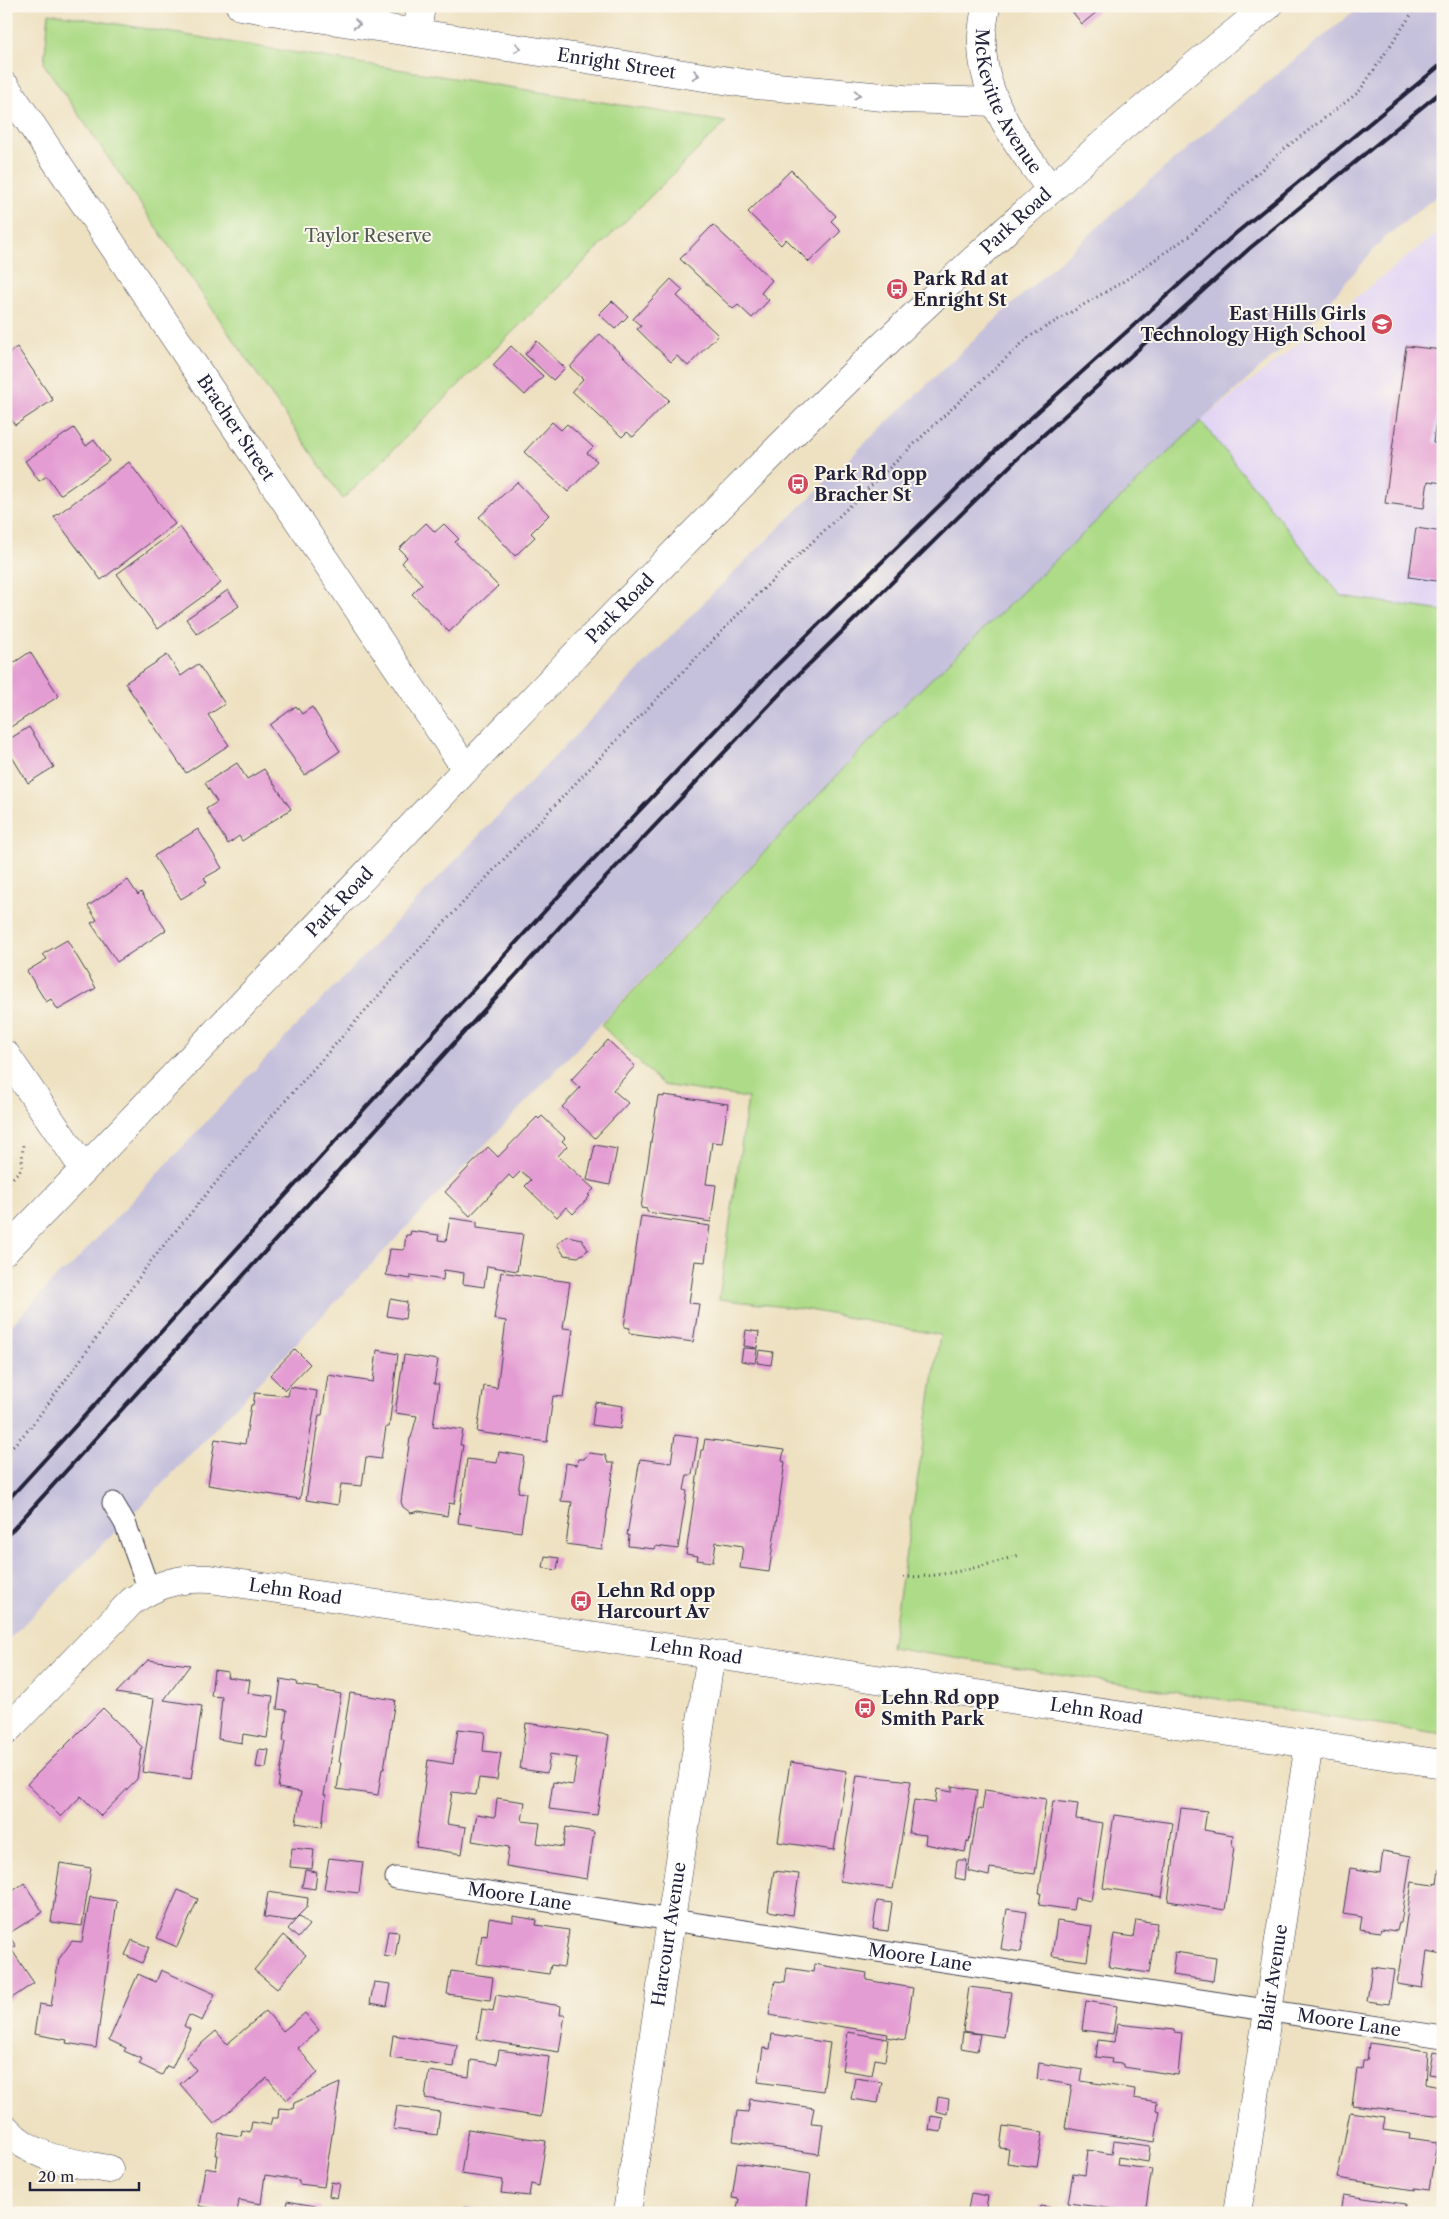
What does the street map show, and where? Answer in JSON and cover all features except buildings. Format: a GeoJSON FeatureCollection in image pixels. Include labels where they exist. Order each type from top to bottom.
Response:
{"type":"FeatureCollection","features":[{"type":"Feature","properties":{"kind":"street","name":"Enright Street"},"geometry":{"type":"LineString","coordinates":[[240,6],[419,19],[756,85],[904,99],[995,102]]}},
{"type":"Feature","properties":{"kind":"street","name":"McKevitte Avenue"},"geometry":{"type":"LineString","coordinates":[[986,6],[982,45],[995,102],[1023,152],[1050,188]]}},
{"type":"Feature","properties":{"kind":"street","name":"Park Road"},"geometry":{"type":"LineString","coordinates":[[6,1250],[728,496],[801,424],[1050,188],[1268,6]]}},
{"type":"Feature","properties":{"kind":"street","name":"Bracher Street"},"geometry":{"type":"LineString","coordinates":[[6,87],[466,769]]}},
{"type":"Feature","properties":{"kind":"street"},"geometry":{"type":"LineString","coordinates":[[6,1056],[84,1169]]}},
{"type":"Feature","properties":{"kind":"street","name":"Lehn Road"},"geometry":{"type":"LineString","coordinates":[[6,1731],[118,1614],[149,1590],[168,1582],[188,1578],[210,1579],[837,1671],[1443,1764]]}},
{"type":"Feature","properties":{"kind":"street","name":"Harcourt Avenue"},"geometry":{"type":"LineString","coordinates":[[628,2213],[711,1654]]}},
{"type":"Feature","properties":{"kind":"street","name":"Blair Avenue"},"geometry":{"type":"LineString","coordinates":[[1237,2213],[1309,1744]]}},
{"type":"Feature","properties":{"kind":"street"},"geometry":{"type":"LineString","coordinates":[[6,2129],[18,2142],[38,2153],[58,2160],[109,2169]]}},
{"type":"Feature","properties":{"kind":"lane"},"geometry":{"type":"LineString","coordinates":[[113,1503],[125,1523],[149,1590]]}},
{"type":"Feature","properties":{"kind":"lane","name":"Moore Lane"},"geometry":{"type":"LineString","coordinates":[[396,1878],[1268,2012],[1443,2037]]}},
{"type":"Feature","properties":{"kind":"path"},"geometry":{"type":"LineString","coordinates":[[6,1453],[30,1428],[88,1351],[150,1262],[263,1126],[426,942],[751,601],[1029,337],[1124,281],[1189,236],[1284,149],[1359,92],[1417,6]]}},
{"type":"Feature","properties":{"kind":"path"},"geometry":{"type":"LineString","coordinates":[[6,1185],[22,1168],[24,1144],[20,1138]]}},
{"type":"Feature","properties":{"kind":"path"},"geometry":{"type":"LineString","coordinates":[[904,1577],[934,1576],[961,1571],[1019,1555]]}},
{"type":"Feature","properties":{"kind":"shaded area"},"geometry":{"type":"Polygon","coordinates":[[[1360,6],[1443,6],[1443,191],[1383,239],[1311,323],[1201,421],[899,710],[148,1499],[6,1642],[6,1331],[60,1273],[70,1267],[297,1025],[562,749],[711,595],[865,443],[1011,305],[1132,196],[1192,144],[1360,6]]]}},
{"type":"Feature","properties":{"kind":"shaded area","name":"East Hills Girls Technology High School"},"geometry":{"type":"Polygon","coordinates":[[[1443,228],[1443,611],[1341,596],[1201,421],[1443,228]]]}},
{"type":"Feature","properties":{"kind":"green space","name":"Taylor Reserve"},"geometry":{"type":"Polygon","coordinates":[[[49,13],[726,122],[343,499],[44,64],[49,13]]]}},
{"type":"Feature","properties":{"kind":"green space"},"geometry":{"type":"Polygon","coordinates":[[[1201,421],[1341,596],[1443,611],[1443,1734],[891,1648],[940,1335],[809,1310],[719,1299],[748,1098],[663,1085],[601,1025],[899,710],[1201,421]]]}},
{"type":"Feature","properties":{"kind":"railway"},"geometry":{"type":"LineString","coordinates":[[6,1502],[554,901],[774,668],[1001,445],[1235,234],[1443,63]]}},
{"type":"Feature","properties":{"kind":"railway"},"geometry":{"type":"LineString","coordinates":[[6,1537],[574,911],[790,683],[1018,458],[1250,248],[1443,90]]}},
{"type":"Feature","properties":{"kind":"place","name":"Park Rd at Enright St"},"geometry":{"type":"Point","coordinates":[897,289]}},
{"type":"Feature","properties":{"kind":"place","name":"East Hills Girls Technology High School"},"geometry":{"type":"Point","coordinates":[1382,324]}},
{"type":"Feature","properties":{"kind":"place","name":"Park Rd opp Bracher St"},"geometry":{"type":"Point","coordinates":[798,484]}},
{"type":"Feature","properties":{"kind":"place","name":"Lehn Rd opp Harcourt Av"},"geometry":{"type":"Point","coordinates":[581,1601]}},
{"type":"Feature","properties":{"kind":"place","name":"Lehn Rd opp Smith Park"},"geometry":{"type":"Point","coordinates":[865,1708]}}]}
